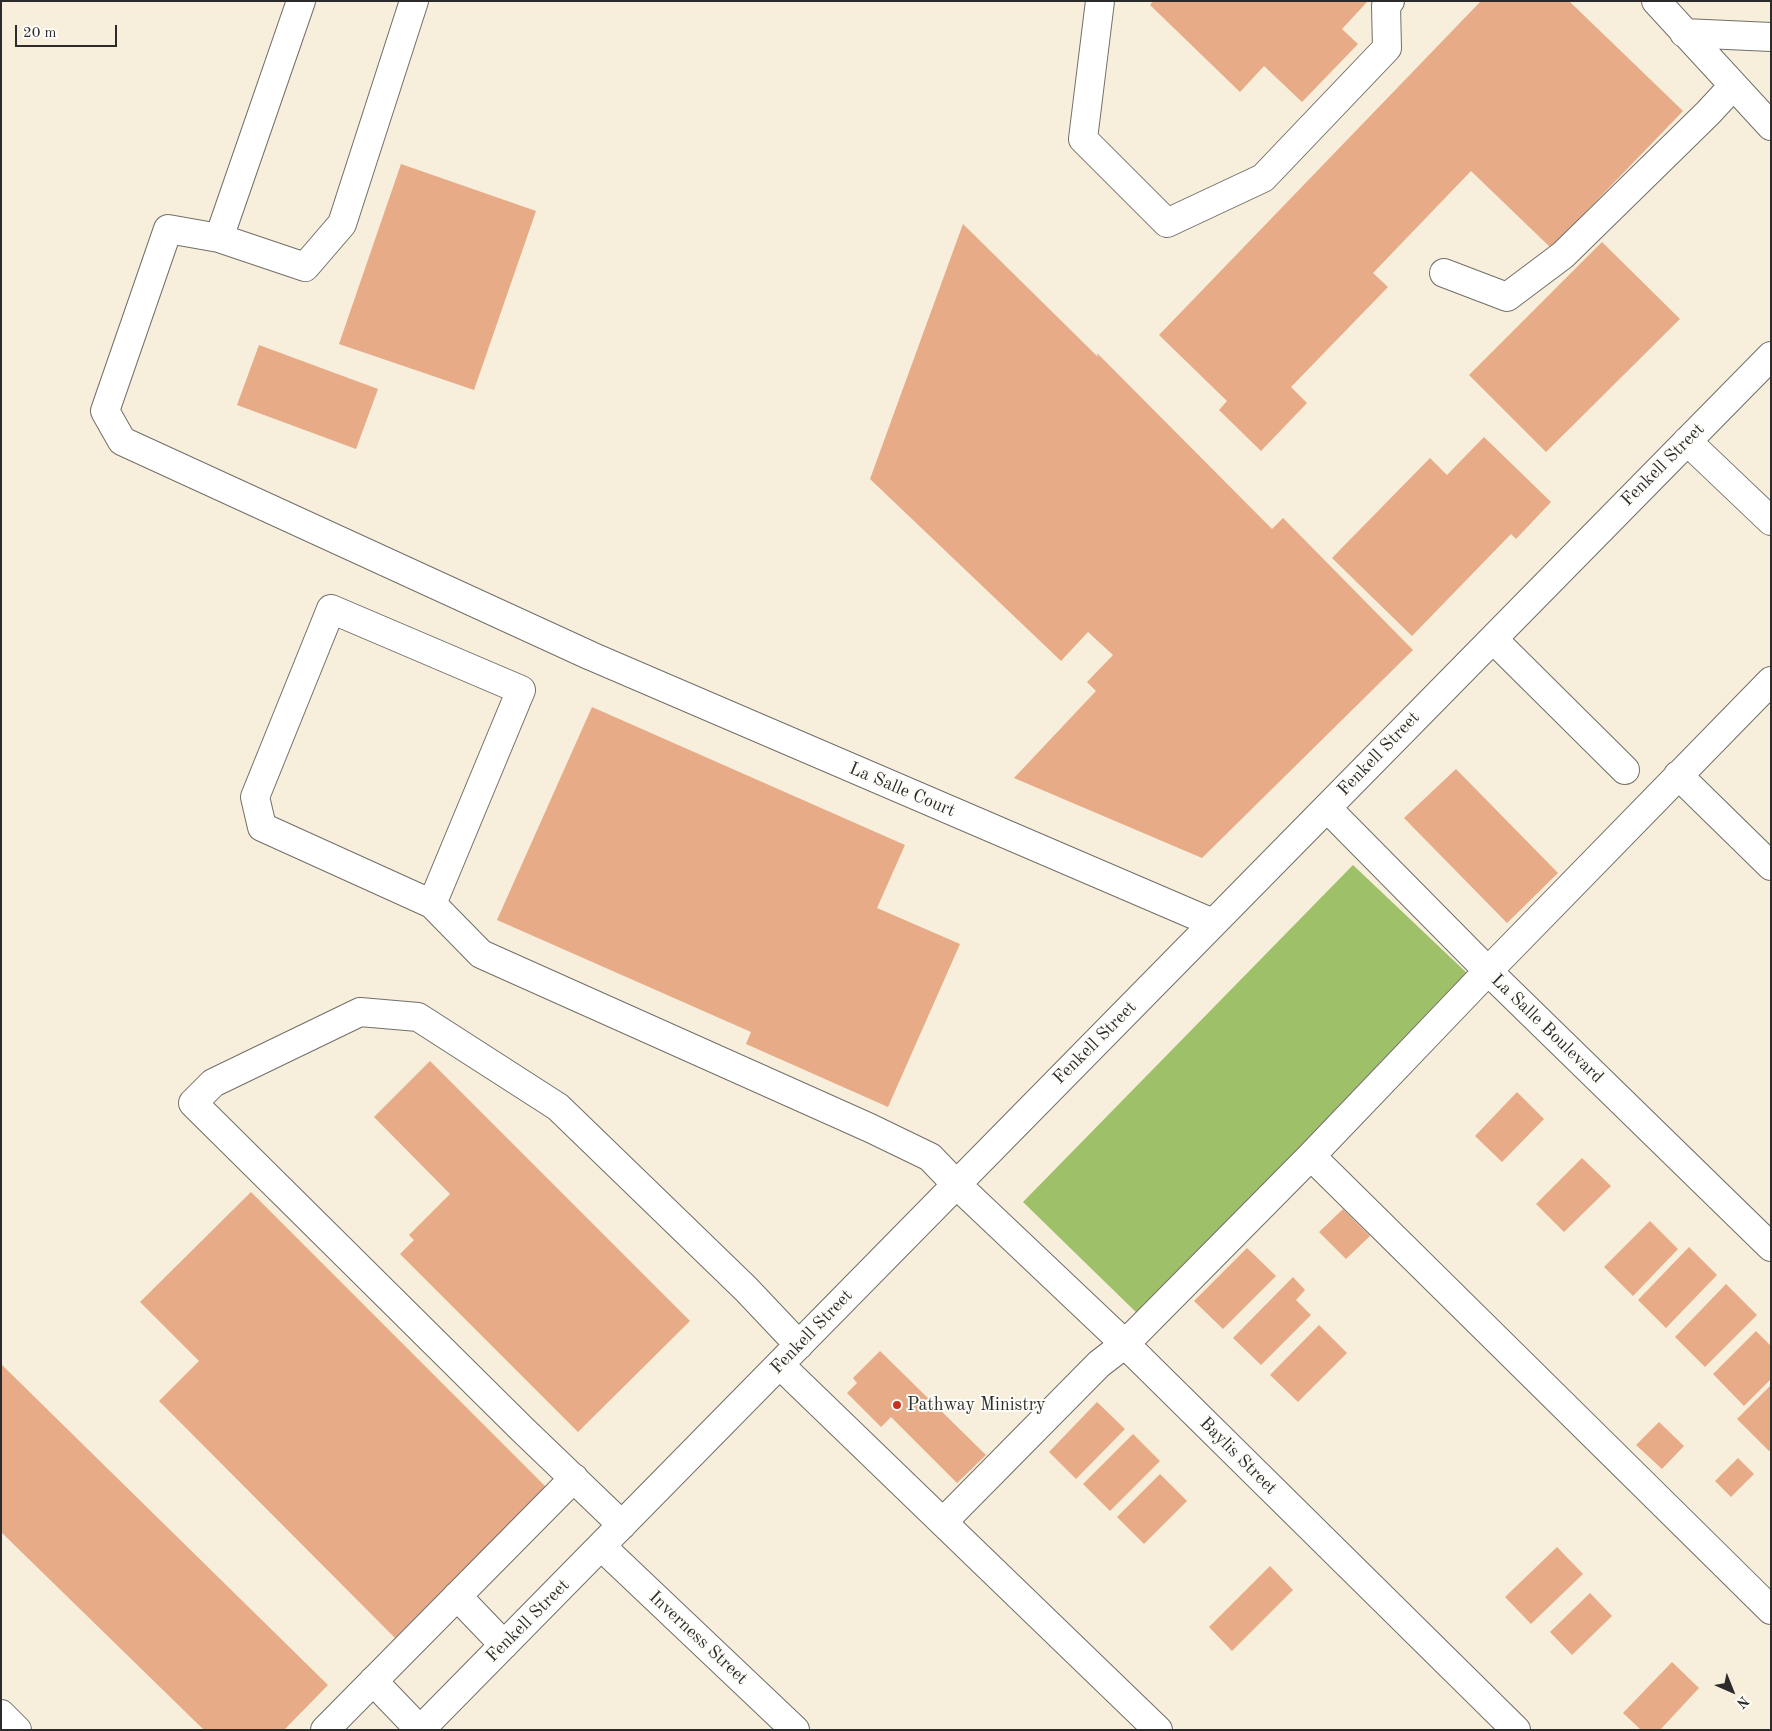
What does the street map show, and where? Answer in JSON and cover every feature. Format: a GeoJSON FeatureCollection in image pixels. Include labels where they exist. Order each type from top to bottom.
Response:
{"type":"FeatureCollection","features":[{"type":"Feature","properties":{"kind":"street"},"geometry":{"type":"LineString","coordinates":[[301,1],[219,238],[305,267],[342,224],[414,1]]}},
{"type":"Feature","properties":{"kind":"street"},"geometry":{"type":"LineString","coordinates":[[1100,1],[1082,139],[1168,223],[1264,178],[1387,48],[1386,6],[1390,1]]}},
{"type":"Feature","properties":{"kind":"street"},"geometry":{"type":"LineString","coordinates":[[1656,1],[1771,126]]}},
{"type":"Feature","properties":{"kind":"street"},"geometry":{"type":"LineString","coordinates":[[1684,32],[1771,36]]}},
{"type":"Feature","properties":{"kind":"street"},"geometry":{"type":"LineString","coordinates":[[1444,273],[1508,296],[1563,255],[1708,113],[1733,86]]}},
{"type":"Feature","properties":{"kind":"street","name":"La Salle Court"},"geometry":{"type":"LineString","coordinates":[[219,238],[168,229],[105,411],[122,441],[591,656],[1213,923]]}},
{"type":"Feature","properties":{"kind":"street","name":"Fenkell Street"},"geometry":{"type":"LineString","coordinates":[[420,1730],[1771,356]]}},
{"type":"Feature","properties":{"kind":"street"},"geometry":{"type":"LineString","coordinates":[[1687,441],[1771,521]]}},
{"type":"Feature","properties":{"kind":"street"},"geometry":{"type":"LineString","coordinates":[[331,609],[521,690],[432,904],[262,827],[255,797],[331,609]]}},
{"type":"Feature","properties":{"kind":"street"},"geometry":{"type":"LineString","coordinates":[[1493,638],[1625,770]]}},
{"type":"Feature","properties":{"kind":"street"},"geometry":{"type":"LineString","coordinates":[[943,1522],[1099,1364],[1125,1344],[1311,1156],[1771,680]]}},
{"type":"Feature","properties":{"kind":"street"},"geometry":{"type":"LineString","coordinates":[[1678,775],[1771,866]]}},
{"type":"Feature","properties":{"kind":"street","name":"La Salle Boulevard"},"geometry":{"type":"LineString","coordinates":[[1327,808],[1488,971],[1771,1247]]}},
{"type":"Feature","properties":{"kind":"street","name":"Baylis Street"},"geometry":{"type":"LineString","coordinates":[[432,904],[481,954],[843,1116],[930,1157],[1125,1344],[1516,1730]]}},
{"type":"Feature","properties":{"kind":"street"},"geometry":{"type":"LineString","coordinates":[[622,1524],[193,1103],[213,1083],[360,1012],[418,1017],[558,1107],[746,1289],[799,1344]]}},
{"type":"Feature","properties":{"kind":"street"},"geometry":{"type":"LineString","coordinates":[[1311,1156],[1771,1610]]}},
{"type":"Feature","properties":{"kind":"street"},"geometry":{"type":"LineString","coordinates":[[780,1365],[1158,1730]]}},
{"type":"Feature","properties":{"kind":"street"},"geometry":{"type":"LineString","coordinates":[[325,1730],[574,1478]]}},
{"type":"Feature","properties":{"kind":"street","name":"Inverness Street"},"geometry":{"type":"LineString","coordinates":[[601,1546],[795,1730]]}},
{"type":"Feature","properties":{"kind":"street"},"geometry":{"type":"LineString","coordinates":[[457,1596],[504,1645]]}},
{"type":"Feature","properties":{"kind":"street"},"geometry":{"type":"LineString","coordinates":[[373,1681],[420,1730]]}},
{"type":"Feature","properties":{"kind":"street"},"geometry":{"type":"LineString","coordinates":[[1,1714],[17,1730]]}},
{"type":"Feature","properties":{"kind":"green space"},"geometry":{"type":"Polygon","coordinates":[[[1353,865],[1469,975],[1143,1319],[1023,1202],[1353,865]]]}},
{"type":"Feature","properties":{"kind":"building"},"geometry":{"type":"Polygon","coordinates":[[[1153,1],[1368,1],[1342,29],[1358,44],[1302,102],[1264,66],[1240,92],[1150,5],[1153,1]]]}},
{"type":"Feature","properties":{"kind":"building"},"geometry":{"type":"Polygon","coordinates":[[[1481,1],[1569,1],[1683,111],[1551,248],[1471,171],[1373,273],[1388,287],[1291,387],[1307,403],[1261,451],[1219,410],[1227,401],[1159,335],[1481,1]]]}},
{"type":"Feature","properties":{"kind":"building"},"geometry":{"type":"Polygon","coordinates":[[[401,164],[536,211],[474,390],[339,344],[401,164]]]}},
{"type":"Feature","properties":{"kind":"building"},"geometry":{"type":"Polygon","coordinates":[[[963,224],[1098,357],[1097,353],[1272,529],[1283,518],[1413,650],[1202,858],[1014,778],[1096,691],[1087,682],[1113,655],[1088,632],[1061,661],[870,479],[963,224]]]}},
{"type":"Feature","properties":{"kind":"building"},"geometry":{"type":"Polygon","coordinates":[[[1602,242],[1680,319],[1546,452],[1469,375],[1602,242]]]}},
{"type":"Feature","properties":{"kind":"building"},"geometry":{"type":"Polygon","coordinates":[[[259,345],[378,389],[356,449],[237,405],[259,345]]]}},
{"type":"Feature","properties":{"kind":"building"},"geometry":{"type":"Polygon","coordinates":[[[1484,437],[1551,502],[1516,539],[1511,534],[1412,636],[1332,558],[1430,458],[1447,475],[1484,437]]]}},
{"type":"Feature","properties":{"kind":"building"},"geometry":{"type":"Polygon","coordinates":[[[592,707],[905,845],[877,908],[960,944],[888,1107],[746,1044],[751,1032],[497,920],[592,707]]]}},
{"type":"Feature","properties":{"kind":"building"},"geometry":{"type":"Polygon","coordinates":[[[1456,769],[1558,873],[1507,923],[1404,818],[1456,769]]]}},
{"type":"Feature","properties":{"kind":"building"},"geometry":{"type":"Polygon","coordinates":[[[430,1061],[690,1321],[578,1432],[400,1254],[414,1240],[409,1235],[450,1194],[374,1117],[430,1061]]]}},
{"type":"Feature","properties":{"kind":"building"},"geometry":{"type":"Polygon","coordinates":[[[1517,1092],[1544,1119],[1502,1162],[1475,1136],[1517,1092]]]}},
{"type":"Feature","properties":{"kind":"building"},"geometry":{"type":"Polygon","coordinates":[[[1582,1158],[1611,1186],[1564,1232],[1536,1204],[1582,1158]]]}},
{"type":"Feature","properties":{"kind":"building"},"geometry":{"type":"Polygon","coordinates":[[[251,1192],[546,1487],[395,1638],[159,1401],[199,1361],[140,1302],[251,1192]]]}},
{"type":"Feature","properties":{"kind":"building"},"geometry":{"type":"Polygon","coordinates":[[[1343,1209],[1370,1236],[1346,1259],[1319,1232],[1343,1209]]]}},
{"type":"Feature","properties":{"kind":"building"},"geometry":{"type":"Polygon","coordinates":[[[1650,1221],[1678,1249],[1633,1296],[1604,1267],[1650,1221]]]}},
{"type":"Feature","properties":{"kind":"building"},"geometry":{"type":"Polygon","coordinates":[[[1689,1247],[1717,1275],[1666,1328],[1638,1300],[1689,1247]]]}},
{"type":"Feature","properties":{"kind":"building"},"geometry":{"type":"Polygon","coordinates":[[[1247,1248],[1276,1276],[1223,1329],[1194,1301],[1247,1248]]]}},
{"type":"Feature","properties":{"kind":"building"},"geometry":{"type":"Polygon","coordinates":[[[1293,1277],[1305,1290],[1296,1300],[1311,1315],[1261,1365],[1233,1338],[1293,1277]]]}},
{"type":"Feature","properties":{"kind":"building"},"geometry":{"type":"Polygon","coordinates":[[[1726,1284],[1757,1315],[1705,1367],[1675,1337],[1726,1284]]]}},
{"type":"Feature","properties":{"kind":"building"},"geometry":{"type":"Polygon","coordinates":[[[1319,1325],[1347,1353],[1298,1402],[1270,1375],[1319,1325]]]}},
{"type":"Feature","properties":{"kind":"building"},"geometry":{"type":"Polygon","coordinates":[[[1756,1331],[1771,1346],[1771,1379],[1744,1406],[1713,1374],[1756,1331]]]}},
{"type":"Feature","properties":{"kind":"building","name":"Pathway Ministry"},"geometry":{"type":"Polygon","coordinates":[[[880,1351],[986,1455],[957,1483],[891,1417],[881,1427],[847,1393],[857,1383],[853,1378],[880,1351]]]}},
{"type":"Feature","properties":{"kind":"building"},"geometry":{"type":"Polygon","coordinates":[[[1,1364],[328,1685],[284,1730],[204,1730],[1,1532],[1,1364]]]}},
{"type":"Feature","properties":{"kind":"building"},"geometry":{"type":"Polygon","coordinates":[[[1771,1385],[1771,1450],[1769,1451],[1737,1419],[1771,1385]]]}},
{"type":"Feature","properties":{"kind":"building"},"geometry":{"type":"Polygon","coordinates":[[[1097,1402],[1125,1429],[1076,1479],[1049,1452],[1097,1402]]]}},
{"type":"Feature","properties":{"kind":"building"},"geometry":{"type":"Polygon","coordinates":[[[1659,1422],[1684,1446],[1662,1469],[1636,1445],[1659,1422]]]}},
{"type":"Feature","properties":{"kind":"building"},"geometry":{"type":"Polygon","coordinates":[[[1133,1434],[1160,1461],[1110,1511],[1083,1484],[1133,1434]]]}},
{"type":"Feature","properties":{"kind":"building"},"geometry":{"type":"Polygon","coordinates":[[[1738,1458],[1754,1474],[1731,1497],[1715,1481],[1738,1458]]]}},
{"type":"Feature","properties":{"kind":"building"},"geometry":{"type":"Polygon","coordinates":[[[1160,1474],[1187,1501],[1144,1544],[1117,1517],[1160,1474]]]}},
{"type":"Feature","properties":{"kind":"building"},"geometry":{"type":"Polygon","coordinates":[[[1557,1547],[1583,1574],[1531,1624],[1505,1597],[1557,1547]]]}},
{"type":"Feature","properties":{"kind":"building"},"geometry":{"type":"Polygon","coordinates":[[[1270,1566],[1293,1590],[1232,1651],[1209,1627],[1270,1566]]]}},
{"type":"Feature","properties":{"kind":"building"},"geometry":{"type":"Polygon","coordinates":[[[1590,1593],[1612,1616],[1572,1655],[1550,1632],[1590,1593]]]}},
{"type":"Feature","properties":{"kind":"building"},"geometry":{"type":"Polygon","coordinates":[[[1672,1662],[1699,1688],[1660,1730],[1641,1730],[1623,1713],[1672,1662]]]}},
{"type":"Feature","properties":{"kind":"place","name":"Pathway Ministry"},"geometry":{"type":"Point","coordinates":[897,1405]}}]}
